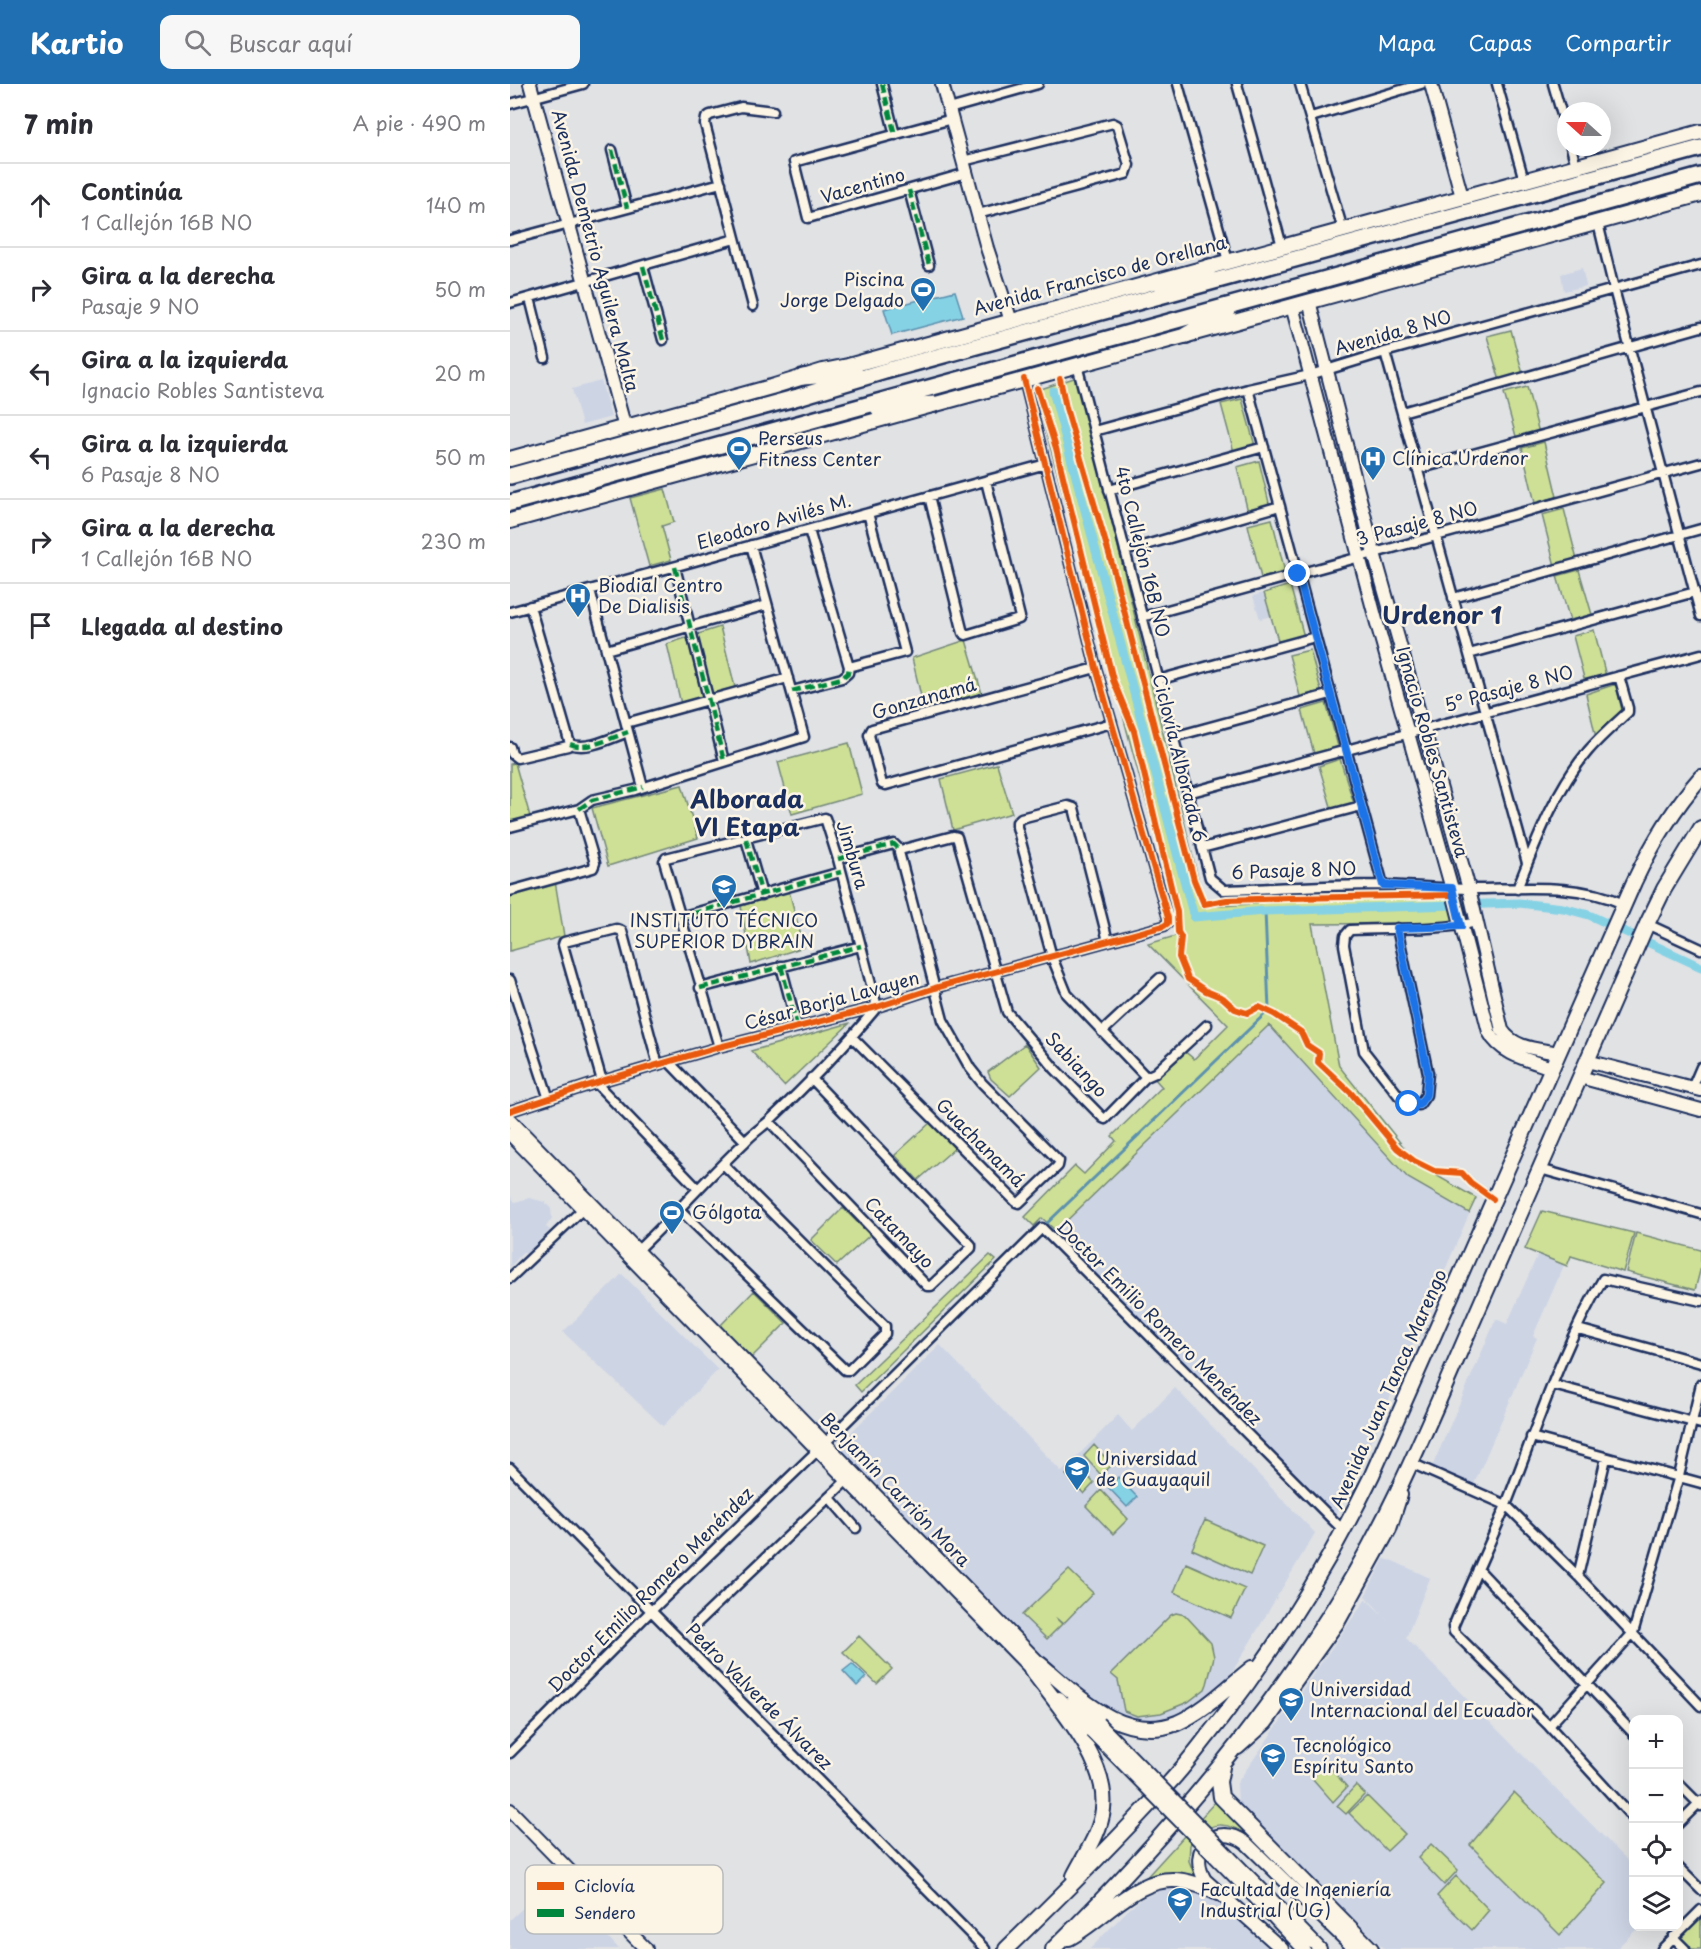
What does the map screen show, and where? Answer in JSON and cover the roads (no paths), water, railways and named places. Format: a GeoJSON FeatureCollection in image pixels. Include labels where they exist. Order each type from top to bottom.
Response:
{"type":"FeatureCollection","features":[{"type":"Feature","properties":{"kind":"highway","name":"Avenida Francisco de Orellana"},"geometry":{"type":"LineString","coordinates":[[510,476],[1701,147]]}},
{"type":"Feature","properties":{"kind":"highway"},"geometry":{"type":"LineString","coordinates":[[510,503],[1701,176]]}},
{"type":"Feature","properties":{"kind":"highway"},"geometry":{"type":"LineString","coordinates":[[1122,307],[1210,267]]}},
{"type":"Feature","properties":{"kind":"highway"},"geometry":{"type":"LineString","coordinates":[[1186,335],[1246,300]]}},
{"type":"Feature","properties":{"kind":"highway"},"geometry":{"type":"LineString","coordinates":[[803,377],[885,371]]}},
{"type":"Feature","properties":{"kind":"highway"},"geometry":{"type":"LineString","coordinates":[[848,410],[934,404]]}},
{"type":"Feature","properties":{"kind":"main road","name":"Avenida Francisco de Orellana"},"geometry":{"type":"LineString","coordinates":[[510,459],[1701,132]]}},
{"type":"Feature","properties":{"kind":"main road"},"geometry":{"type":"LineString","coordinates":[[1669,140],[1696,143],[1701,147]]}},
{"type":"Feature","properties":{"kind":"main road"},"geometry":{"type":"LineString","coordinates":[[1680,200],[1701,185]]}},
{"type":"Feature","properties":{"kind":"main road"},"geometry":{"type":"LineString","coordinates":[[510,521],[1701,194]]}},
{"type":"Feature","properties":{"kind":"main road","name":"Avenida Juan Tanca Marengo"},"geometry":{"type":"LineString","coordinates":[[1006,1949],[1067,1890],[1170,1782],[1236,1699],[1304,1600],[1344,1531],[1372,1475],[1646,856],[1683,798],[1701,777]]}},
{"type":"Feature","properties":{"kind":"main road"},"geometry":{"type":"LineString","coordinates":[[1056,1946],[1179,1816],[1226,1759],[1271,1700],[1329,1616],[1359,1565],[1411,1463],[1645,928],[1664,888],[1701,828]]}},
{"type":"Feature","properties":{"kind":"main road"},"geometry":{"type":"LineString","coordinates":[[1036,1666],[1092,1707],[1114,1720],[1134,1728],[1152,1729],[1178,1722],[1205,1706],[1266,1657]]}},
{"type":"Feature","properties":{"kind":"main road"},"geometry":{"type":"LineString","coordinates":[[1036,1666],[1093,1757],[1103,1791],[1103,1810],[1097,1828],[1067,1890]]}},
{"type":"Feature","properties":{"kind":"main road"},"geometry":{"type":"LineString","coordinates":[[1226,1759],[1219,1782],[1221,1797],[1371,1949]]}},
{"type":"Feature","properties":{"kind":"main road"},"geometry":{"type":"LineString","coordinates":[[1056,1946],[1086,1929],[1124,1899],[1148,1885],[1161,1881],[1182,1880],[1218,1893]]}},
{"type":"Feature","properties":{"kind":"street","name":"Avenida Demetrio Aguilera Malta"},"geometry":{"type":"LineString","coordinates":[[530,84],[625,428]]}},
{"type":"Feature","properties":{"kind":"street"},"geometry":{"type":"LineString","coordinates":[[510,104],[584,84]]}},
{"type":"Feature","properties":{"kind":"street"},"geometry":{"type":"LineString","coordinates":[[882,84],[895,135]]}},
{"type":"Feature","properties":{"kind":"street"},"geometry":{"type":"LineString","coordinates":[[942,84],[1011,321]]}},
{"type":"Feature","properties":{"kind":"street","name":"Vacentino"},"geometry":{"type":"LineString","coordinates":[[978,214],[1126,174],[1129,165],[1117,125],[1113,123],[965,167],[909,190],[808,218],[794,162],[895,135],[1038,84]]}},
{"type":"Feature","properties":{"kind":"street"},"geometry":{"type":"LineString","coordinates":[[1179,84],[1228,261]]}},
{"type":"Feature","properties":{"kind":"street"},"geometry":{"type":"LineString","coordinates":[[1238,84],[1282,246]]}},
{"type":"Feature","properties":{"kind":"street"},"geometry":{"type":"LineString","coordinates":[[1300,84],[1343,230]]}},
{"type":"Feature","properties":{"kind":"street"},"geometry":{"type":"LineString","coordinates":[[1311,117],[1421,84]]}},
{"type":"Feature","properties":{"kind":"street"},"geometry":{"type":"LineString","coordinates":[[1431,84],[1462,197]]}},
{"type":"Feature","properties":{"kind":"street"},"geometry":{"type":"LineString","coordinates":[[1497,84],[1524,180]]}},
{"type":"Feature","properties":{"kind":"street"},"geometry":{"type":"LineString","coordinates":[[1553,84],[1558,102]]}},
{"type":"Feature","properties":{"kind":"street"},"geometry":{"type":"LineString","coordinates":[[753,306],[705,124],[706,118],[710,115],[741,107],[773,111]]}},
{"type":"Feature","properties":{"kind":"street"},"geometry":{"type":"LineString","coordinates":[[612,150],[627,208]]}},
{"type":"Feature","properties":{"kind":"street"},"geometry":{"type":"LineString","coordinates":[[1573,156],[1576,166]]}},
{"type":"Feature","properties":{"kind":"street"},"geometry":{"type":"LineString","coordinates":[[511,237],[569,225],[721,183]]}},
{"type":"Feature","properties":{"kind":"street"},"geometry":{"type":"LineString","coordinates":[[909,190],[929,265]]}},
{"type":"Feature","properties":{"kind":"street"},"geometry":{"type":"LineString","coordinates":[[1598,223],[1701,616]]}},
{"type":"Feature","properties":{"kind":"street"},"geometry":{"type":"LineString","coordinates":[[510,303],[735,239]]}},
{"type":"Feature","properties":{"kind":"street"},"geometry":{"type":"LineString","coordinates":[[643,266],[663,340]]}},
{"type":"Feature","properties":{"kind":"street","name":"Avenida 8 NO"},"geometry":{"type":"LineString","coordinates":[[1094,431],[1248,389],[1310,375],[1385,352],[1701,266]]}},
{"type":"Feature","properties":{"kind":"street"},"geometry":{"type":"LineString","coordinates":[[530,298],[545,358]]}},
{"type":"Feature","properties":{"kind":"street","name":"Ignacio Robles Santisteva"},"geometry":{"type":"LineString","coordinates":[[1308,302],[1374,553],[1470,892],[1502,1030],[1509,1039],[1519,1045],[1558,1053]]}},
{"type":"Feature","properties":{"kind":"street","name":"Ignacio Robles Santisteva"},"geometry":{"type":"LineString","coordinates":[[1292,306],[1487,1024],[1492,1038],[1507,1052],[1552,1068]]}},
{"type":"Feature","properties":{"kind":"street"},"geometry":{"type":"LineString","coordinates":[[1402,412],[1701,327]]}},
{"type":"Feature","properties":{"kind":"street"},"geometry":{"type":"LineString","coordinates":[[1385,352],[1527,863]]}},
{"type":"Feature","properties":{"kind":"street","name":"4to Callejón 16B NO"},"geometry":{"type":"LineString","coordinates":[[1077,365],[1209,879],[1216,885]]}},
{"type":"Feature","properties":{"kind":"street"},"geometry":{"type":"LineString","coordinates":[[1024,379],[1096,668],[1112,723]]}},
{"type":"Feature","properties":{"kind":"street"},"geometry":{"type":"LineString","coordinates":[[1248,389],[1383,885]]}},
{"type":"Feature","properties":{"kind":"street"},"geometry":{"type":"LineString","coordinates":[[1418,469],[1701,392]]}},
{"type":"Feature","properties":{"kind":"street"},"geometry":{"type":"LineString","coordinates":[[1109,490],[1264,447]]}},
{"type":"Feature","properties":{"kind":"street","name":"3 Pasaje 8 NO"},"geometry":{"type":"LineString","coordinates":[[1142,617],[1701,463]]}},
{"type":"Feature","properties":{"kind":"street","name":"Eleodoro Avilés M."},"geometry":{"type":"LineString","coordinates":[[510,612],[1046,464]]}},
{"type":"Feature","properties":{"kind":"street"},"geometry":{"type":"LineString","coordinates":[[929,496],[963,633],[966,635],[1020,617],[986,481]]}},
{"type":"Feature","properties":{"kind":"street"},"geometry":{"type":"LineString","coordinates":[[1125,551],[1280,506]]}},
{"type":"Feature","properties":{"kind":"street"},"geometry":{"type":"LineString","coordinates":[[849,667],[905,652],[868,513]]}},
{"type":"Feature","properties":{"kind":"street"},"geometry":{"type":"LineString","coordinates":[[1453,598],[1701,529]]}},
{"type":"Feature","properties":{"kind":"street"},"geometry":{"type":"LineString","coordinates":[[792,691],[843,677],[848,673],[849,667],[809,530]]}},
{"type":"Feature","properties":{"kind":"street"},"geometry":{"type":"LineString","coordinates":[[510,827],[579,809],[592,800],[643,787],[804,737],[751,545]]}},
{"type":"Feature","properties":{"kind":"street"},"geometry":{"type":"LineString","coordinates":[[675,567],[724,761]]}},
{"type":"Feature","properties":{"kind":"street"},"geometry":{"type":"LineString","coordinates":[[590,590],[643,787]]}},
{"type":"Feature","properties":{"kind":"street"},"geometry":{"type":"LineString","coordinates":[[1469,654],[1695,592]]}},
{"type":"Feature","properties":{"kind":"street"},"geometry":{"type":"LineString","coordinates":[[606,650],[767,605]]}},
{"type":"Feature","properties":{"kind":"street"},"geometry":{"type":"LineString","coordinates":[[530,606],[570,744]]}},
{"type":"Feature","properties":{"kind":"street"},"geometry":{"type":"LineString","coordinates":[[1158,680],[1315,637]]}},
{"type":"Feature","properties":{"kind":"street","name":"5° Pasaje 8 NO"},"geometry":{"type":"LineString","coordinates":[[1188,793],[1701,654]]}},
{"type":"Feature","properties":{"kind":"street","name":"Gonzanamá"},"geometry":{"type":"LineString","coordinates":[[1096,668],[872,729],[868,735],[882,783],[886,785],[1112,723]]}},
{"type":"Feature","properties":{"kind":"street"},"geometry":{"type":"LineString","coordinates":[[1517,888],[1563,788],[1587,752],[1628,712],[1619,676]]}},
{"type":"Feature","properties":{"kind":"street"},"geometry":{"type":"LineString","coordinates":[[510,747],[512,754],[517,758],[570,744],[578,746],[592,744],[627,727],[709,700],[788,678]]}},
{"type":"Feature","properties":{"kind":"street"},"geometry":{"type":"LineString","coordinates":[[1173,737],[1331,694]]}},
{"type":"Feature","properties":{"kind":"street","name":"César Borja Lavayen"},"geometry":{"type":"LineString","coordinates":[[510,1111],[718,1047],[877,1007],[935,988],[1164,926],[1168,923],[1168,918],[1112,723]]}},
{"type":"Feature","properties":{"kind":"street"},"geometry":{"type":"LineString","coordinates":[[1108,941],[1074,808],[1068,806],[1021,818],[1017,822],[1017,827],[1052,957],[1067,994],[1146,1077],[1155,1073],[1207,1025]]}},
{"type":"Feature","properties":{"kind":"street"},"geometry":{"type":"LineString","coordinates":[[1202,848],[1361,806]]}},
{"type":"Feature","properties":{"kind":"street"},"geometry":{"type":"LineString","coordinates":[[510,891],[593,868],[595,863],[579,809]]}},
{"type":"Feature","properties":{"kind":"street","name":"Jimbura"},"geometry":{"type":"LineString","coordinates":[[718,1047],[664,864],[666,858],[822,818],[827,821],[877,1007]]}},
{"type":"Feature","properties":{"kind":"street"},"geometry":{"type":"LineString","coordinates":[[900,850],[953,836],[957,837],[994,972]]}},
{"type":"Feature","properties":{"kind":"street"},"geometry":{"type":"LineString","coordinates":[[746,839],[762,895]]}},
{"type":"Feature","properties":{"kind":"street"},"geometry":{"type":"LineString","coordinates":[[838,859],[894,844],[900,850],[935,988]]}},
{"type":"Feature","properties":{"kind":"street"},"geometry":{"type":"LineString","coordinates":[[680,917],[841,872]]}},
{"type":"Feature","properties":{"kind":"street","name":"6 Pasaje 8 NO"},"geometry":{"type":"LineString","coordinates":[[1216,885],[1224,890],[1383,885],[1453,893],[1517,888],[1587,891],[1624,904]]}},
{"type":"Feature","properties":{"kind":"street"},"geometry":{"type":"LineString","coordinates":[[1397,928],[1428,1073],[1426,1095],[1419,1105],[1409,1104],[1399,1096],[1365,1051],[1344,945],[1345,936],[1350,930],[1460,924],[1476,920]]}},
{"type":"Feature","properties":{"kind":"street"},"geometry":{"type":"LineString","coordinates":[[1645,928],[1701,949]]}},
{"type":"Feature","properties":{"kind":"street"},"geometry":{"type":"LineString","coordinates":[[658,1065],[622,931],[616,929],[564,942],[599,1082],[697,1188]]}},
{"type":"Feature","properties":{"kind":"street"},"geometry":{"type":"LineString","coordinates":[[700,988],[861,946]]}},
{"type":"Feature","properties":{"kind":"street"},"geometry":{"type":"LineString","coordinates":[[781,966],[797,1026]]}},
{"type":"Feature","properties":{"kind":"street","name":"Sabiango"},"geometry":{"type":"LineString","coordinates":[[994,972],[1006,1011],[1014,1022],[1102,1118],[1105,1119],[1146,1077]]}},
{"type":"Feature","properties":{"kind":"street"},"geometry":{"type":"LineString","coordinates":[[1102,1032],[1160,978]]}},
{"type":"Feature","properties":{"kind":"street"},"geometry":{"type":"LineString","coordinates":[[510,980],[549,1100]]}},
{"type":"Feature","properties":{"kind":"street","name":"Guachanamá"},"geometry":{"type":"LineString","coordinates":[[852,1037],[1019,1203],[1058,1166],[1059,1161],[970,1068],[943,1020],[935,988]]}},
{"type":"Feature","properties":{"kind":"street"},"geometry":{"type":"LineString","coordinates":[[638,1250],[680,1210],[697,1188],[769,1121],[852,1037],[877,1007]]}},
{"type":"Feature","properties":{"kind":"street"},"geometry":{"type":"LineString","coordinates":[[1587,1061],[1697,1089],[1701,1067]]}},
{"type":"Feature","properties":{"kind":"street"},"geometry":{"type":"LineString","coordinates":[[669,1062],[745,1142]]}},
{"type":"Feature","properties":{"kind":"street"},"geometry":{"type":"LineString","coordinates":[[1580,1077],[1701,1110]]}},
{"type":"Feature","properties":{"kind":"street","name":"Catamayo"},"geometry":{"type":"LineString","coordinates":[[769,1121],[927,1286],[931,1286],[971,1248],[971,1245],[811,1078]]}},
{"type":"Feature","properties":{"kind":"street","name":"Benjamín Carrión Mora"},"geometry":{"type":"LineString","coordinates":[[510,1120],[589,1203],[638,1250],[820,1447],[846,1481],[1036,1666]]}},
{"type":"Feature","properties":{"kind":"street","name":"Benjamín Carrión Mora"},"geometry":{"type":"LineString","coordinates":[[510,1134],[1253,1888]]}},
{"type":"Feature","properties":{"kind":"street"},"geometry":{"type":"LineString","coordinates":[[680,1210],[845,1370],[849,1370],[885,1334],[885,1326],[723,1164]]}},
{"type":"Feature","properties":{"kind":"street"},"geometry":{"type":"LineString","coordinates":[[1540,1169],[1701,1214]]}},
{"type":"Feature","properties":{"kind":"street"},"geometry":{"type":"LineString","coordinates":[[510,1278],[583,1209]]}},
{"type":"Feature","properties":{"kind":"street","name":"Doctor Emilio Romero Menéndez"},"geometry":{"type":"LineString","coordinates":[[510,1753],[651,1611],[1042,1228],[1344,1531]]}},
{"type":"Feature","properties":{"kind":"street"},"geometry":{"type":"LineString","coordinates":[[1629,1814],[1549,1726],[1454,1632],[1453,1627],[1506,1505],[1553,1385],[1602,1281],[1606,1278],[1701,1301]]}},
{"type":"Feature","properties":{"kind":"street"},"geometry":{"type":"LineString","coordinates":[[1578,1329],[1701,1363]]}},
{"type":"Feature","properties":{"kind":"street"},"geometry":{"type":"LineString","coordinates":[[1549,1726],[1633,1633],[1679,1476],[1701,1384]]}},
{"type":"Feature","properties":{"kind":"street"},"geometry":{"type":"LineString","coordinates":[[1553,1385],[1701,1424]]}},
{"type":"Feature","properties":{"kind":"street"},"geometry":{"type":"LineString","coordinates":[[1531,1437],[1701,1483]]}},
{"type":"Feature","properties":{"kind":"street"},"geometry":{"type":"LineString","coordinates":[[1578,1576],[1606,1458]]}},
{"type":"Feature","properties":{"kind":"street"},"geometry":{"type":"LineString","coordinates":[[1411,1463],[1506,1505],[1578,1576],[1701,1706]]}},
{"type":"Feature","properties":{"kind":"street","name":"Pedro Valverde Álvarez"},"geometry":{"type":"LineString","coordinates":[[510,1468],[985,1949]]}},
{"type":"Feature","properties":{"kind":"street"},"geometry":{"type":"LineString","coordinates":[[696,1624],[846,1481]]}},
{"type":"Feature","properties":{"kind":"street"},"geometry":{"type":"LineString","coordinates":[[829,1497],[856,1528]]}},
{"type":"Feature","properties":{"kind":"street"},"geometry":{"type":"LineString","coordinates":[[1478,1569],[1629,1729]]}},
{"type":"Feature","properties":{"kind":"street"},"geometry":{"type":"LineString","coordinates":[[1679,1823],[1700,1804],[1683,1787]]}},
{"type":"Feature","properties":{"kind":"street"},"geometry":{"type":"LineString","coordinates":[[510,1810],[564,1865]]}},
{"type":"Feature","properties":{"kind":"street"},"geometry":{"type":"LineString","coordinates":[[1282,1949],[1218,1893],[1200,1871],[1201,1850],[1214,1836],[1228,1834],[1246,1843],[1355,1949]]}},
{"type":"Feature","properties":{"kind":"street"},"geometry":{"type":"LineString","coordinates":[[1683,1872],[1701,1890]]}},
{"type":"Feature","properties":{"kind":"street"},"geometry":{"type":"LineString","coordinates":[[1253,1888],[1330,1949]]}},
{"type":"Feature","properties":{"kind":"street"},"geometry":{"type":"LineString","coordinates":[[1253,1888],[1274,1917],[1304,1949]]}},
{"type":"Feature","properties":{"kind":"street"},"geometry":{"type":"LineString","coordinates":[[1662,1949],[1701,1910]]}},
{"type":"Feature","properties":{"kind":"street"},"geometry":{"type":"LineString","coordinates":[[1288,1916],[1320,1949]]}},
{"type":"Feature","properties":{"kind":"street"},"geometry":{"type":"LineString","coordinates":[[1274,1917],[1290,1949]]}},
{"type":"Feature","properties":{"kind":"street"},"geometry":{"type":"LineString","coordinates":[[631,1934],[646,1949]]}},
{"type":"Feature","properties":{"kind":"street"},"geometry":{"type":"LineString","coordinates":[[1673,1937],[1685,1949]]}},
{"type":"Feature","properties":{"kind":"water","name":"Piscina Jorge Delgado"},"geometry":{"type":"Polygon","coordinates":[[[955,291],[963,316],[892,335],[884,309],[955,291]]]}},
{"type":"Feature","properties":{"kind":"water"},"geometry":{"type":"Polygon","coordinates":[[[1118,1477],[1137,1497],[1127,1507],[1108,1487],[1118,1477]]]}},
{"type":"Feature","properties":{"kind":"water"},"geometry":{"type":"Polygon","coordinates":[[[852,1664],[866,1677],[857,1686],[843,1671],[852,1664]]]}},
{"type":"Feature","properties":{"kind":"waterway"},"geometry":{"type":"LineString","coordinates":[[1053,391],[1194,917],[1265,911],[1519,903],[1563,908],[1589,915],[1701,967]]}},
{"type":"Feature","properties":{"kind":"waterway"},"geometry":{"type":"LineString","coordinates":[[1043,1227],[1269,1010],[1265,911]]}},
{"type":"Feature","properties":{"kind":"place","name":"Piscina Jorge Delgado"},"geometry":{"type":"Point","coordinates":[923,313]}},
{"type":"Feature","properties":{"kind":"place","name":"Perseus Fitness Center"},"geometry":{"type":"Point","coordinates":[739,472]}},
{"type":"Feature","properties":{"kind":"place","name":"Clínica Urdenor"},"geometry":{"type":"Point","coordinates":[1373,482]}},
{"type":"Feature","properties":{"kind":"place","name":"Biodial Centro De Dialisis"},"geometry":{"type":"Point","coordinates":[578,619]}},
{"type":"Feature","properties":{"kind":"place","name":"INSTITUTO TÉCNICO SUPERIOR DYBRAIN"},"geometry":{"type":"Point","coordinates":[724,910]}},
{"type":"Feature","properties":{"kind":"place","name":"Gólgota"},"geometry":{"type":"Point","coordinates":[672,1236]}},
{"type":"Feature","properties":{"kind":"place","name":"Universidad de Guayaquil"},"geometry":{"type":"Point","coordinates":[1077,1492]}},
{"type":"Feature","properties":{"kind":"place","name":"Universidad Internacional del Ecuador"},"geometry":{"type":"Point","coordinates":[1291,1723]}},
{"type":"Feature","properties":{"kind":"place","name":"Tecnológico Espíritu Santo"},"geometry":{"type":"Point","coordinates":[1273,1779]}},
{"type":"Feature","properties":{"kind":"place","name":"Facultad de Ingeniería Industrial (UG)"},"geometry":{"type":"Point","coordinates":[1180,1923]}},
{"type":"Feature","properties":{"kind":"district","name":"Urdenor 1"},"geometry":{"type":"Point","coordinates":[1442,616]}},
{"type":"Feature","properties":{"kind":"district","name":"Alborada VI Etapa"},"geometry":{"type":"Point","coordinates":[747,814]}}]}
